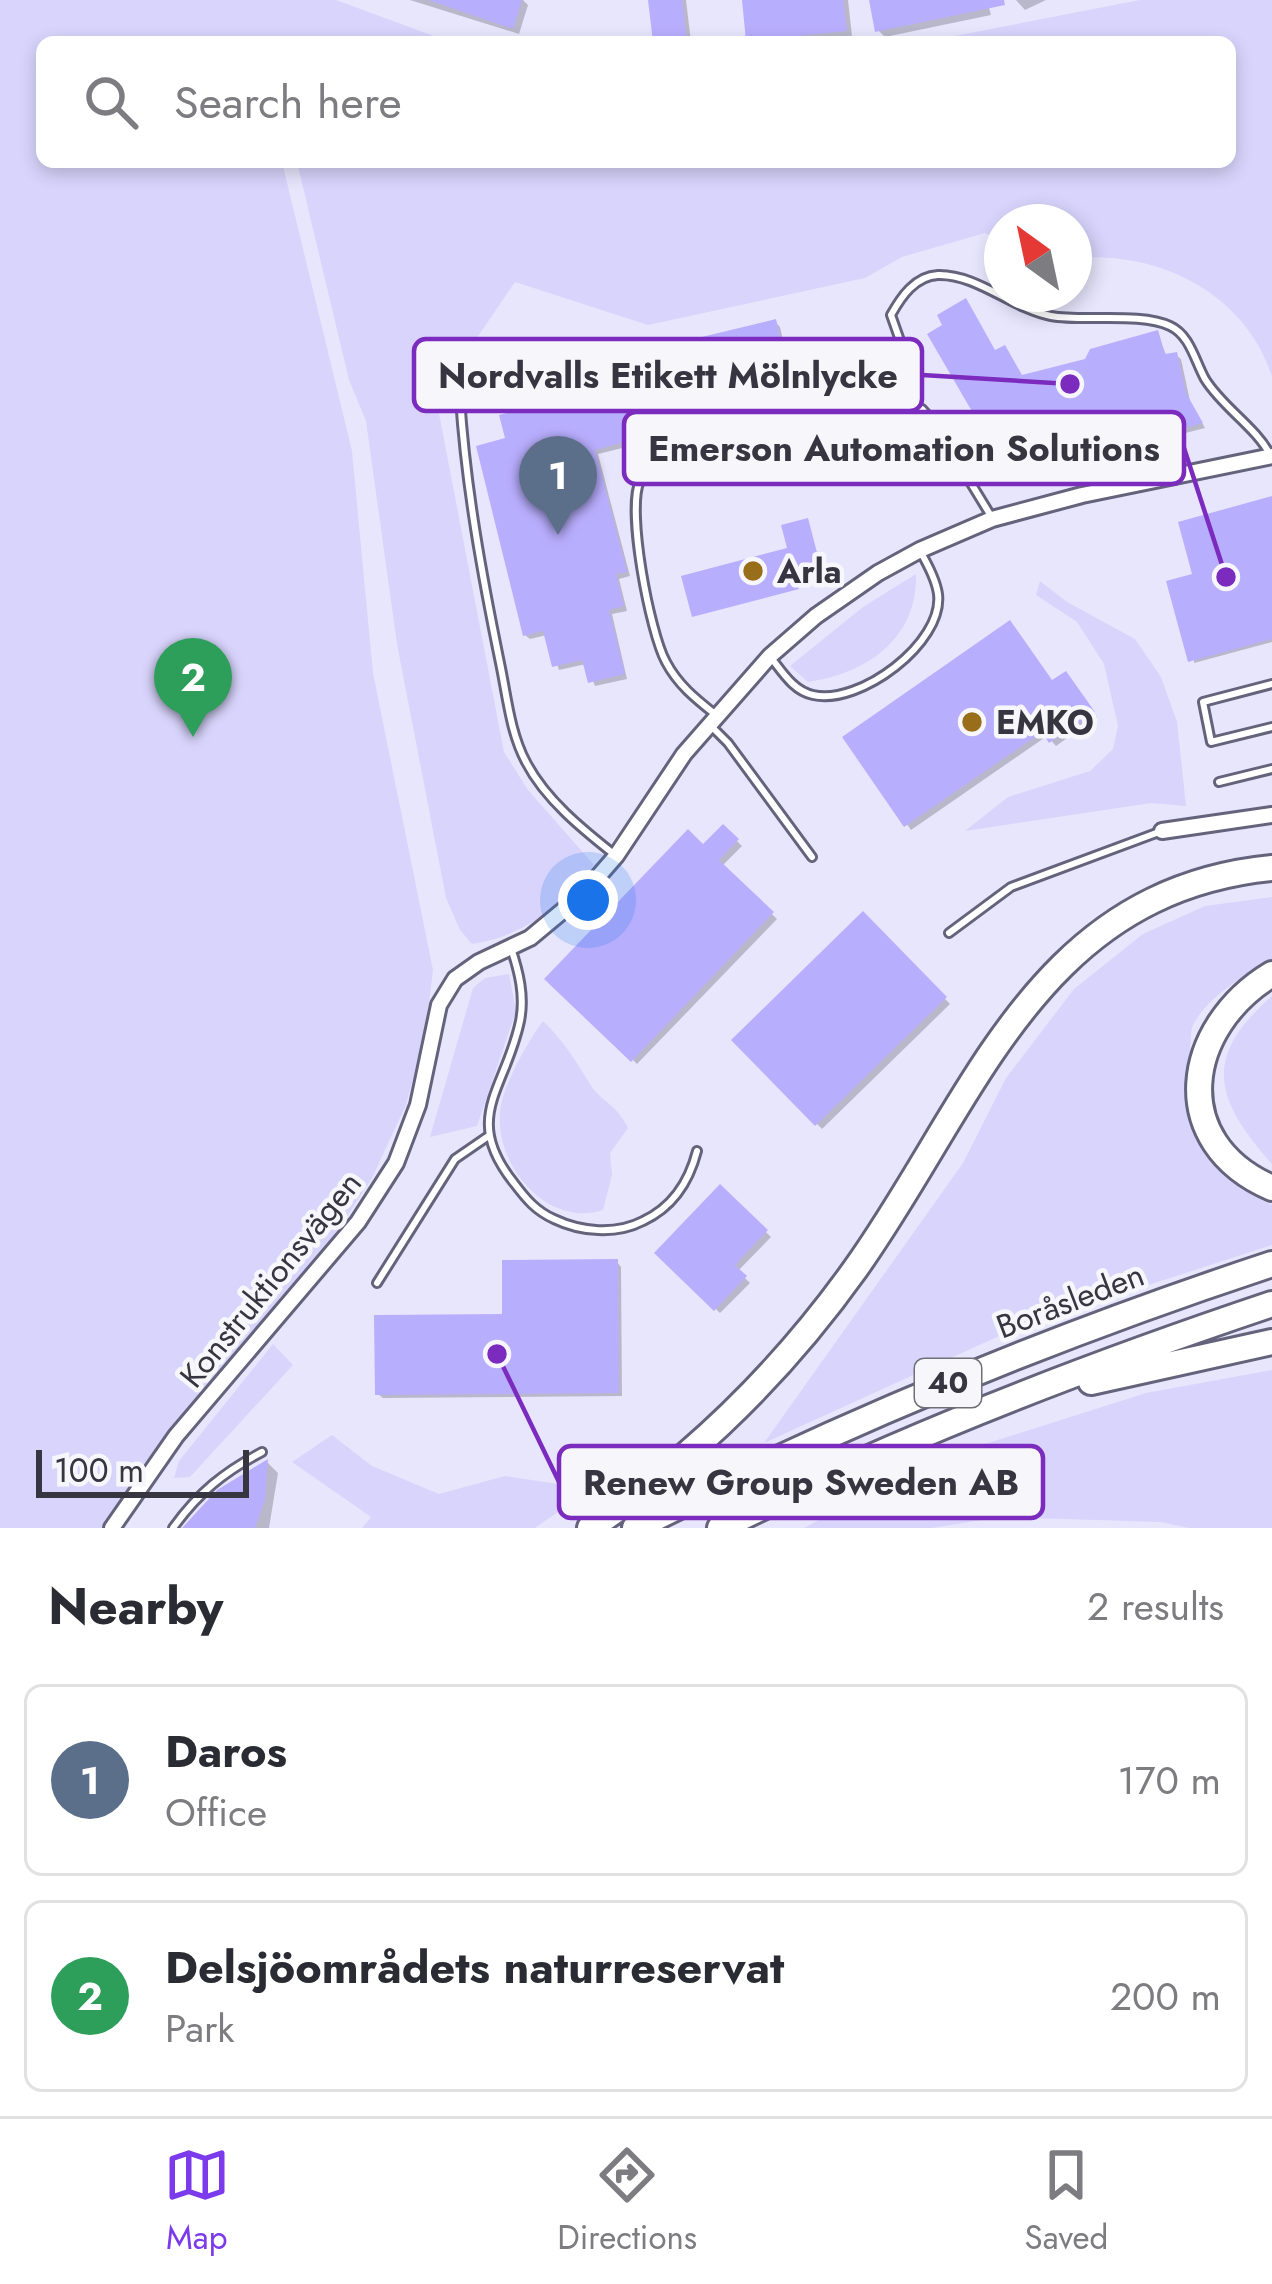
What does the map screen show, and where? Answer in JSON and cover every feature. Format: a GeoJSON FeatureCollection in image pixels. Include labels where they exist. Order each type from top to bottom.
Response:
{"type":"FeatureCollection","features":[{"type":"Feature","properties":{"kind":"highway"},"geometry":{"type":"LineString","coordinates":[[590,1528],[722,1422],[802,1337],[907,1193],[996,1045],[1083,944],[1113,921],[1183,887],[1272,868]]}},
{"type":"Feature","properties":{"kind":"highway"},"geometry":{"type":"LineString","coordinates":[[1272,974],[1248,989],[1220,1019],[1202,1060],[1199,1084],[1204,1121],[1226,1157],[1272,1188]]}},
{"type":"Feature","properties":{"kind":"highway","name":"Boråsleden"},"geometry":{"type":"LineString","coordinates":[[634,1528],[860,1419],[1138,1309],[1272,1264]]}},
{"type":"Feature","properties":{"kind":"highway","name":"40"},"geometry":{"type":"LineString","coordinates":[[720,1528],[996,1405],[1272,1304]]}},
{"type":"Feature","properties":{"kind":"highway"},"geometry":{"type":"LineString","coordinates":[[996,1405],[1272,1342]]}},
{"type":"Feature","properties":{"kind":"street","name":"Konstruktionsvägen"},"geometry":{"type":"LineString","coordinates":[[112,1528],[176,1436],[358,1222],[396,1163],[418,1105],[447,988],[466,969],[512,948],[567,909],[616,856],[684,754],[770,656],[837,600],[920,550],[992,519],[1082,495],[1272,456]]}},
{"type":"Feature","properties":{"kind":"street"},"geometry":{"type":"LineString","coordinates":[[1162,831],[1272,815]]}},
{"type":"Feature","properties":{"kind":"lane"},"geometry":{"type":"LineString","coordinates":[[913,405],[916,386],[890,315],[912,286],[936,275],[956,278],[1050,316],[1172,326],[1185,337],[1229,412],[1272,456]]}},
{"type":"Feature","properties":{"kind":"lane"},"geometry":{"type":"LineString","coordinates":[[460,398],[482,583],[523,758],[562,808],[616,856]]}},
{"type":"Feature","properties":{"kind":"lane"},"geometry":{"type":"LineString","coordinates":[[812,857],[663,658],[650,612],[637,527],[639,482],[665,458],[695,449],[881,403],[913,405],[933,421],[992,519]]}},
{"type":"Feature","properties":{"kind":"lane"},"geometry":{"type":"LineString","coordinates":[[770,656],[796,688],[812,695],[835,696],[858,690],[909,657],[936,615],[938,594],[920,550]]}},
{"type":"Feature","properties":{"kind":"lane"},"geometry":{"type":"LineString","coordinates":[[1272,684],[1202,702],[1211,742],[1272,727]]}},
{"type":"Feature","properties":{"kind":"lane"},"geometry":{"type":"LineString","coordinates":[[1219,782],[1272,769]]}},
{"type":"Feature","properties":{"kind":"lane"},"geometry":{"type":"LineString","coordinates":[[949,933],[1011,887],[1162,831]]}},
{"type":"Feature","properties":{"kind":"lane"},"geometry":{"type":"LineString","coordinates":[[512,948],[520,980],[521,1016],[489,1109],[487,1137],[505,1172],[539,1212],[566,1225],[612,1231],[632,1227],[670,1203],[692,1171],[697,1151]]}},
{"type":"Feature","properties":{"kind":"lane"},"geometry":{"type":"LineString","coordinates":[[377,1283],[454,1160],[487,1137]]}},
{"type":"Feature","properties":{"kind":"lane"},"geometry":{"type":"LineString","coordinates":[[173,1528],[226,1471],[262,1452]]}},
{"type":"Feature","properties":{"kind":"shaded area"},"geometry":{"type":"Polygon","coordinates":[[[0,0],[336,0],[434,36],[36,36],[36,168],[283,168],[352,451],[373,673],[433,970],[426,1029],[406,1105],[372,1178],[334,1236],[143,1465],[104,1528],[0,1528],[0,0]]]}},
{"type":"Feature","properties":{"kind":"shaded area"},"geometry":{"type":"Polygon","coordinates":[[[1140,0],[1272,0],[1272,376],[1241,321],[1194,283],[1137,262],[1092,258],[1092,204],[984,204],[984,233],[902,257],[865,278],[648,325],[515,282],[436,398],[504,752],[528,790],[594,865],[568,893],[525,926],[472,944],[446,898],[397,644],[366,421],[349,380],[298,168],[1236,168],[1236,36],[955,36],[1140,0]]]}},
{"type":"Feature","properties":{"kind":"shaded area"},"geometry":{"type":"Polygon","coordinates":[[[916,574],[908,617],[898,635],[868,661],[808,682],[790,666],[863,607],[916,574]]]}},
{"type":"Feature","properties":{"kind":"shaded area"},"geometry":{"type":"Polygon","coordinates":[[[1040,581],[1067,602],[1135,639],[1161,677],[1177,722],[1186,806],[1151,803],[965,831],[1008,797],[1090,771],[1113,749],[1118,726],[1104,664],[1077,622],[1036,595],[1040,581]]]}},
{"type":"Feature","properties":{"kind":"shaded area"},"geometry":{"type":"Polygon","coordinates":[[[1272,897],[1272,960],[1228,987],[1199,1015],[1191,1031],[1188,1076],[1196,1122],[1217,1162],[1251,1194],[1272,1205],[1272,1245],[1019,1327],[764,1443],[963,1163],[1006,1078],[1074,989],[1143,934],[1205,906],[1272,897]]]}},
{"type":"Feature","properties":{"kind":"shaded area"},"geometry":{"type":"Polygon","coordinates":[[[509,974],[516,1011],[477,1126],[430,1137],[473,988],[485,978],[509,974]]]}},
{"type":"Feature","properties":{"kind":"shaded area"},"geometry":{"type":"Polygon","coordinates":[[[1272,996],[1272,1164],[1238,1119],[1224,1079],[1234,1039],[1272,996]]]}},
{"type":"Feature","properties":{"kind":"shaded area"},"geometry":{"type":"Polygon","coordinates":[[[543,1021],[628,1128],[610,1153],[612,1175],[603,1210],[560,1209],[540,1198],[511,1163],[503,1142],[503,1097],[543,1021]]]}},
{"type":"Feature","properties":{"kind":"shaded area"},"geometry":{"type":"Polygon","coordinates":[[[273,1344],[293,1365],[190,1477],[174,1478],[179,1461],[273,1344]]]}},
{"type":"Feature","properties":{"kind":"shaded area"},"geometry":{"type":"Polygon","coordinates":[[[1272,1370],[1272,1528],[1000,1517],[932,1528],[804,1528],[928,1462],[1146,1393],[1272,1370]]]}},
{"type":"Feature","properties":{"kind":"shaded area"},"geometry":{"type":"Polygon","coordinates":[[[332,1435],[372,1466],[439,1494],[505,1476],[591,1489],[535,1528],[362,1528],[371,1517],[292,1462],[332,1435]]]}},
{"type":"Feature","properties":{"kind":"building"},"geometry":{"type":"Polygon","coordinates":[[[428,0],[522,0],[513,29],[428,0]]]}},
{"type":"Feature","properties":{"kind":"building"},"geometry":{"type":"Polygon","coordinates":[[[648,0],[682,0],[686,36],[652,36],[648,0]]]}},
{"type":"Feature","properties":{"kind":"building"},"geometry":{"type":"Polygon","coordinates":[[[742,0],[843,0],[847,31],[746,36],[742,0]]]}},
{"type":"Feature","properties":{"kind":"building"},"geometry":{"type":"Polygon","coordinates":[[[869,0],[1004,0],[1005,5],[875,32],[869,0]]]}},
{"type":"Feature","properties":{"kind":"building"},"geometry":{"type":"Polygon","coordinates":[[[966,298],[995,350],[1005,345],[1022,375],[1085,359],[1090,349],[1158,330],[1165,354],[1177,352],[1186,393],[1203,423],[1151,437],[1149,429],[1040,455],[1047,475],[1013,482],[927,334],[942,325],[937,315],[966,298]]]}},
{"type":"Feature","properties":{"kind":"building"},"geometry":{"type":"Polygon","coordinates":[[[776,319],[788,370],[675,398],[680,418],[662,422],[664,432],[595,450],[627,572],[616,574],[624,606],[609,610],[625,674],[588,683],[582,660],[552,667],[543,631],[523,636],[476,446],[505,438],[499,415],[515,411],[508,384],[533,378],[530,367],[563,359],[560,349],[604,339],[606,347],[628,342],[631,354],[776,319]]]}},
{"type":"Feature","properties":{"kind":"building"},"geometry":{"type":"Polygon","coordinates":[[[1272,496],[1272,639],[1188,662],[1166,581],[1192,574],[1178,522],[1272,496]]]}},
{"type":"Feature","properties":{"kind":"building","name":"Arla"},"geometry":{"type":"Polygon","coordinates":[[[808,518],[821,568],[795,574],[799,589],[692,617],[681,576],[787,548],[781,525],[808,518]]]}},
{"type":"Feature","properties":{"kind":"building","name":"EMKO"},"geometry":{"type":"Polygon","coordinates":[[[1010,620],[1052,680],[1066,671],[1095,712],[1049,743],[1042,732],[904,827],[842,737],[1010,620]]]}},
{"type":"Feature","properties":{"kind":"building"},"geometry":{"type":"Polygon","coordinates":[[[723,824],[739,839],[719,860],[774,912],[631,1062],[544,979],[688,829],[703,844],[723,824]]]}},
{"type":"Feature","properties":{"kind":"building"},"geometry":{"type":"Polygon","coordinates":[[[863,911],[947,997],[815,1126],[731,1040],[863,911]]]}},
{"type":"Feature","properties":{"kind":"building"},"geometry":{"type":"Polygon","coordinates":[[[720,1184],[768,1230],[735,1265],[747,1276],[714,1311],[654,1253],[720,1184]]]}},
{"type":"Feature","properties":{"kind":"building"},"geometry":{"type":"Polygon","coordinates":[[[618,1259],[619,1393],[375,1395],[374,1315],[502,1314],[502,1260],[618,1259]]]}},
{"type":"Feature","properties":{"kind":"building"},"geometry":{"type":"Polygon","coordinates":[[[268,1459],[265,1500],[255,1528],[182,1528],[217,1490],[268,1459]]]}},
{"type":"Feature","properties":{"kind":"place","name":"Nordvalls Etikett Mölnlycke"},"geometry":{"type":"Point","coordinates":[1070,384]}},
{"type":"Feature","properties":{"kind":"place","name":"Daros"},"geometry":{"type":"Point","coordinates":[558,535]}},
{"type":"Feature","properties":{"kind":"place","name":"Arla"},"geometry":{"type":"Point","coordinates":[753,571]}},
{"type":"Feature","properties":{"kind":"place","name":"Emerson Automation Solutions"},"geometry":{"type":"Point","coordinates":[1226,577]}},
{"type":"Feature","properties":{"kind":"place","name":"EMKO"},"geometry":{"type":"Point","coordinates":[972,722]}},
{"type":"Feature","properties":{"kind":"place","name":"Delsjöområdets naturreservat"},"geometry":{"type":"Point","coordinates":[193,737]}},
{"type":"Feature","properties":{"kind":"place","name":"Renew Group Sweden AB"},"geometry":{"type":"Point","coordinates":[497,1354]}}]}
